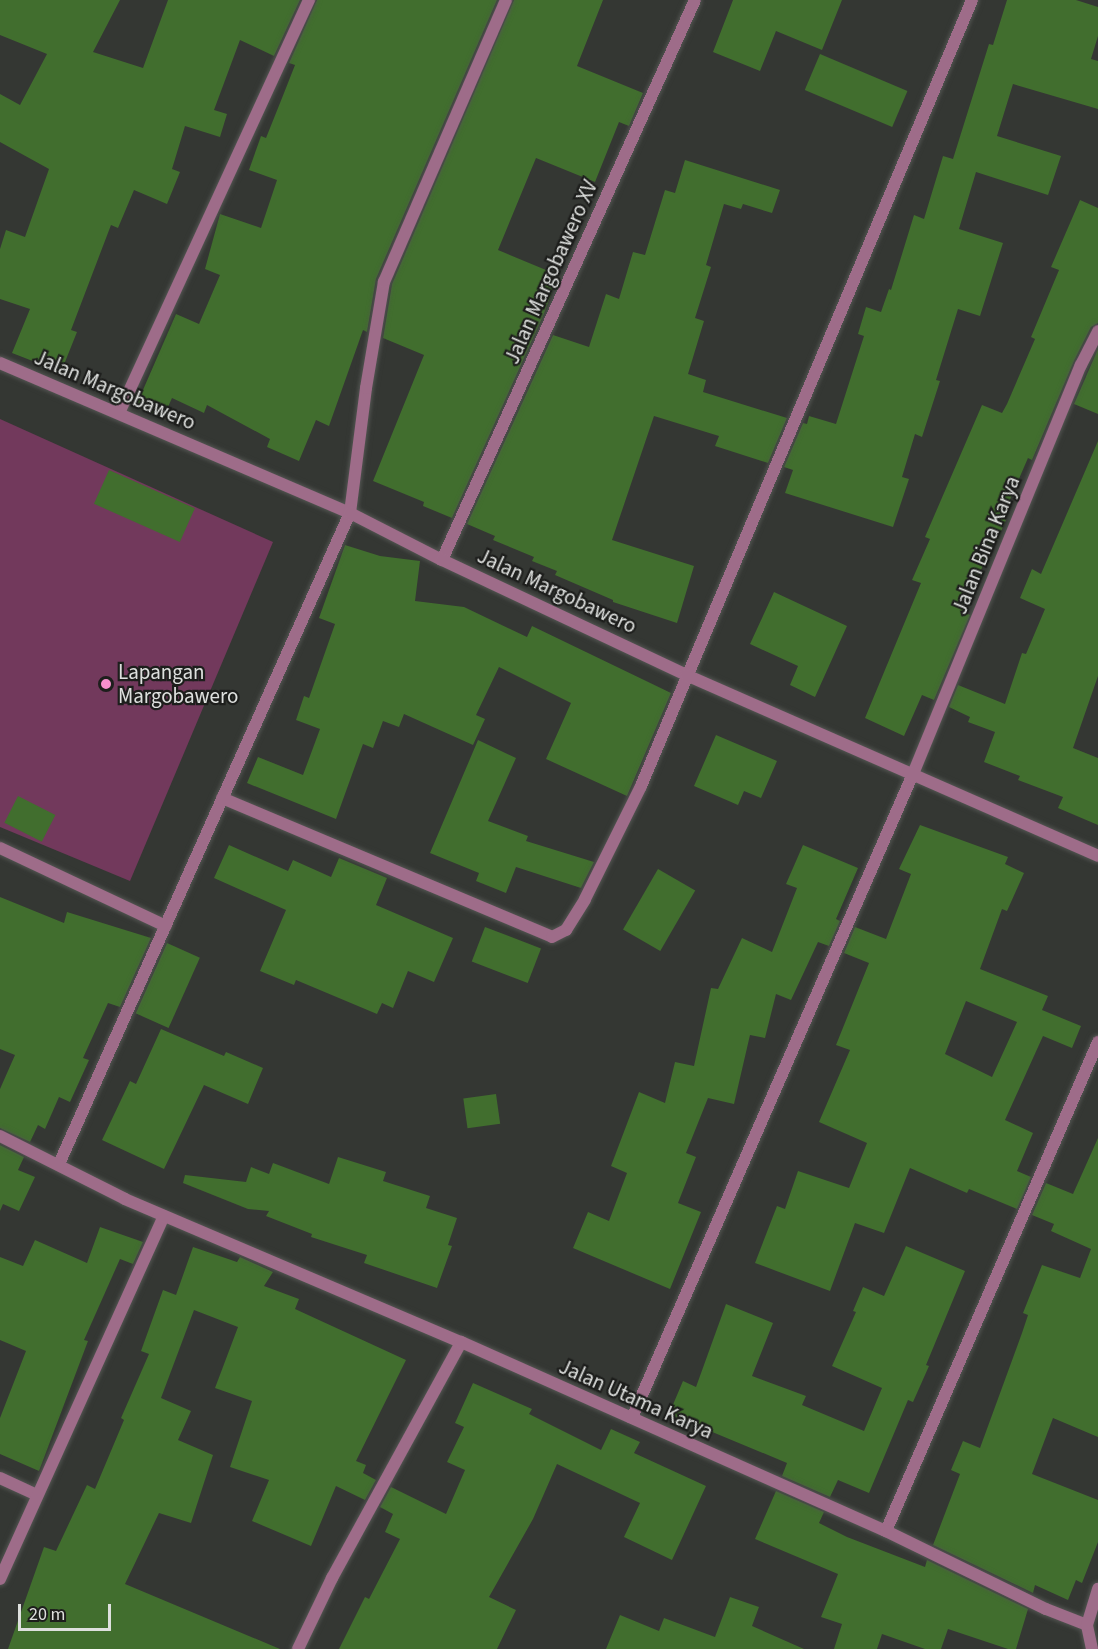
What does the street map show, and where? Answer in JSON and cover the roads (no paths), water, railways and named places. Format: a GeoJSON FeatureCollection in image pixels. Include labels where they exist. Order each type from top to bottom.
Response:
{"type":"FeatureCollection","features":[{"type":"Feature","properties":{"kind":"street"},"geometry":{"type":"LineString","coordinates":[[119,412],[309,0]]}},
{"type":"Feature","properties":{"kind":"street"},"geometry":{"type":"LineString","coordinates":[[59,1164],[350,513],[366,388],[384,282],[506,0]]}},
{"type":"Feature","properties":{"kind":"street","name":"Jalan Margobawero XV"},"geometry":{"type":"LineString","coordinates":[[442,560],[695,0]]}},
{"type":"Feature","properties":{"kind":"street"},"geometry":{"type":"LineString","coordinates":[[222,798],[552,937],[566,930],[585,899],[640,786],[972,0]]}},
{"type":"Feature","properties":{"kind":"street","name":"Jalan Bina Karya"},"geometry":{"type":"LineString","coordinates":[[632,1418],[913,774],[1081,365],[1098,331]]}},
{"type":"Feature","properties":{"kind":"street","name":"Jalan Margobawero"},"geometry":{"type":"LineString","coordinates":[[0,363],[119,412],[350,513],[442,560],[686,675],[1098,856]]}},
{"type":"Feature","properties":{"kind":"street"},"geometry":{"type":"LineString","coordinates":[[0,848],[166,926]]}},
{"type":"Feature","properties":{"kind":"street"},"geometry":{"type":"LineString","coordinates":[[886,1531],[1098,1042]]}},
{"type":"Feature","properties":{"kind":"street","name":"Jalan Utama Karya"},"geometry":{"type":"LineString","coordinates":[[0,1136],[164,1216],[461,1342],[886,1531],[1046,1609],[1087,1625]]}},
{"type":"Feature","properties":{"kind":"street"},"geometry":{"type":"LineString","coordinates":[[0,1579],[164,1216]]}},
{"type":"Feature","properties":{"kind":"street"},"geometry":{"type":"LineString","coordinates":[[298,1649],[332,1578],[461,1342]]}},
{"type":"Feature","properties":{"kind":"street"},"geometry":{"type":"LineString","coordinates":[[0,1478],[37,1496]]}},
{"type":"Feature","properties":{"kind":"street"},"geometry":{"type":"LineString","coordinates":[[1092,1649],[1087,1625],[1098,1589]]}},
{"type":"Feature","properties":{"kind":"place","name":"Lapangan Margobawero"},"geometry":{"type":"Point","coordinates":[106,684]}}]}
